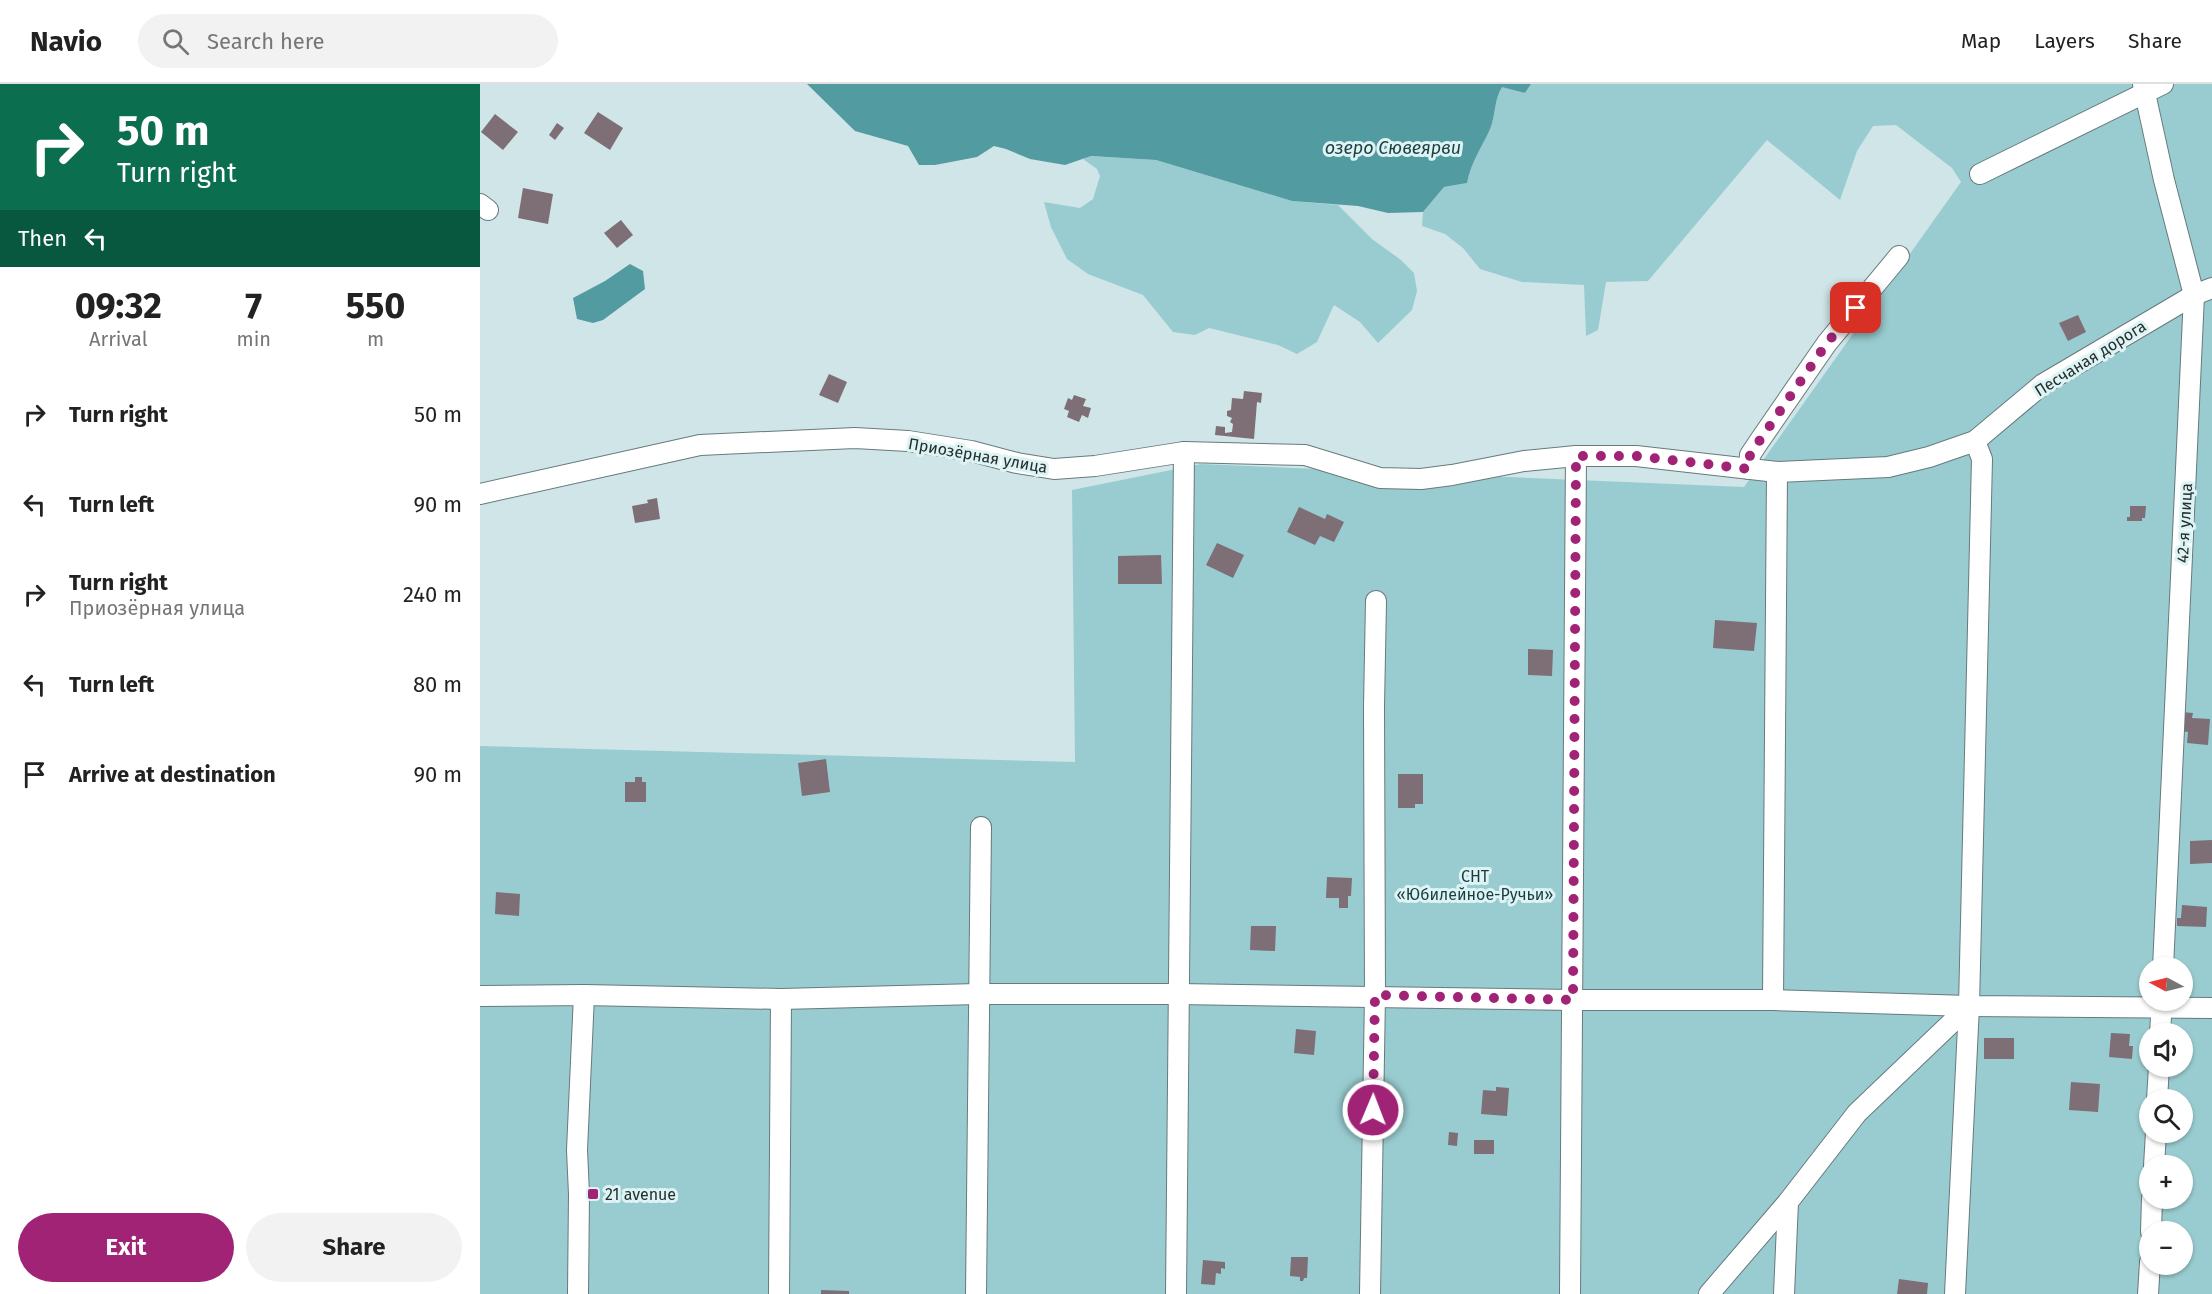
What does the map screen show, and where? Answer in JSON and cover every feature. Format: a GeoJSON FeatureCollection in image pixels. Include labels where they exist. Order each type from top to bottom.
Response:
{"type":"FeatureCollection","features":[{"type":"Feature","properties":{"kind":"street"},"geometry":{"type":"LineString","coordinates":[[1980,174],[2144,88],[2163,84]]}},
{"type":"Feature","properties":{"kind":"street","name":"42-я улица"},"geometry":{"type":"LineString","coordinates":[[2144,88],[2164,180],[2203,291],[2164,957]]}},
{"type":"Feature","properties":{"kind":"street"},"geometry":{"type":"LineString","coordinates":[[1749,469],[1750,455],[1827,343],[1899,256]]}},
{"type":"Feature","properties":{"kind":"street","name":"Песчаная дорога"},"geometry":{"type":"LineString","coordinates":[[1975,441],[2043,384],[2203,291]]}},
{"type":"Feature","properties":{"kind":"street","name":"Приозёрная улица"},"geometry":{"type":"LineString","coordinates":[[480,494],[700,445],[855,438],[908,441],[971,451],[1017,463],[1054,469],[1095,466],[1184,452],[1305,455],[1380,478],[1421,479],[1524,460],[1576,456],[1636,456],[1777,472],[1888,467],[1929,457],[1975,441]]}},
{"type":"Feature","properties":{"kind":"street"},"geometry":{"type":"LineString","coordinates":[[1955,1294],[1969,1006],[1982,459],[1975,441]]}},
{"type":"Feature","properties":{"kind":"street"},"geometry":{"type":"LineString","coordinates":[[1176,1294],[1184,452]]}},
{"type":"Feature","properties":{"kind":"street"},"geometry":{"type":"LineString","coordinates":[[1570,1294],[1576,456]]}},
{"type":"Feature","properties":{"kind":"street"},"geometry":{"type":"LineString","coordinates":[[1773,1000],[1777,472]]}},
{"type":"Feature","properties":{"kind":"street"},"geometry":{"type":"LineString","coordinates":[[1370,1294],[1375,995],[1376,601]]}},
{"type":"Feature","properties":{"kind":"street"},"geometry":{"type":"LineString","coordinates":[[976,1294],[981,827]]}},
{"type":"Feature","properties":{"kind":"street"},"geometry":{"type":"LineString","coordinates":[[480,996],[584,995],[781,999],[978,994],[1178,994],[1375,995],[1573,1000],[1773,1000],[1969,1006],[2139,1004]]}},
{"type":"Feature","properties":{"kind":"street"},"geometry":{"type":"LineString","coordinates":[[578,1294],[577,1150],[584,995]]}},
{"type":"Feature","properties":{"kind":"street"},"geometry":{"type":"LineString","coordinates":[[779,1294],[781,999]]}},
{"type":"Feature","properties":{"kind":"street"},"geometry":{"type":"LineString","coordinates":[[1709,1294],[1788,1202],[1857,1113],[1969,1006]]}},
{"type":"Feature","properties":{"kind":"street"},"geometry":{"type":"LineString","coordinates":[[2193,1006],[2212,1008]]}},
{"type":"Feature","properties":{"kind":"street"},"geometry":{"type":"LineString","coordinates":[[1784,1294],[1788,1202]]}},
{"type":"Feature","properties":{"kind":"street"},"geometry":{"type":"LineString","coordinates":[[2148,1294],[2149,1275]]}},
{"type":"Feature","properties":{"kind":"green space","name":"СНТ «Юбилейное-Ручьи»"},"geometry":{"type":"Polygon","coordinates":[[[1531,84],[2212,84],[2212,1294],[480,1294],[480,746],[1075,762],[1072,490],[1201,464],[1744,487],[1961,182],[1952,168],[1896,125],[1873,126],[1857,151],[1840,200],[1767,140],[1648,281],[1606,282],[1598,330],[1586,336],[1584,285],[1522,282],[1480,269],[1463,248],[1445,234],[1422,226],[1423,212],[1444,187],[1467,183],[1474,161],[1492,123],[1502,86],[1525,93],[1531,84]]]}},
{"type":"Feature","properties":{"kind":"green space"},"geometry":{"type":"Polygon","coordinates":[[[1090,156],[1156,160],[1292,201],[1338,205],[1372,239],[1401,260],[1414,273],[1417,291],[1412,310],[1378,343],[1360,322],[1334,305],[1317,342],[1297,354],[1278,345],[1209,328],[1195,335],[1173,332],[1143,295],[1088,274],[1067,259],[1051,227],[1044,202],[1080,208],[1093,199],[1100,176],[1097,169],[1083,159],[1090,156]]]}},
{"type":"Feature","properties":{"kind":"water","name":"озеро Сювеярви"},"geometry":{"type":"Polygon","coordinates":[[[807,84],[1531,84],[1525,93],[1502,87],[1490,129],[1474,161],[1467,183],[1444,187],[1423,212],[1388,213],[1358,206],[1292,201],[1156,160],[1091,156],[1065,165],[1030,159],[994,146],[977,157],[935,165],[919,165],[908,146],[855,131],[807,84]]]}},
{"type":"Feature","properties":{"kind":"water"},"geometry":{"type":"Polygon","coordinates":[[[630,264],[643,271],[645,289],[603,320],[593,323],[577,319],[573,298],[630,264]]]}},
{"type":"Feature","properties":{"kind":"building"},"geometry":{"type":"Polygon","coordinates":[[[598,112],[623,128],[610,150],[584,133],[598,112]]]}},
{"type":"Feature","properties":{"kind":"building"},"geometry":{"type":"Polygon","coordinates":[[[495,114],[518,132],[503,150],[481,132],[495,114]]]}},
{"type":"Feature","properties":{"kind":"building"},"geometry":{"type":"Polygon","coordinates":[[[557,123],[564,128],[555,140],[549,135],[557,123]]]}},
{"type":"Feature","properties":{"kind":"building"},"geometry":{"type":"Polygon","coordinates":[[[523,188],[553,194],[548,224],[518,218],[523,188]]]}},
{"type":"Feature","properties":{"kind":"building"},"geometry":{"type":"Polygon","coordinates":[[[621,220],[633,235],[617,248],[604,233],[621,220]]]}},
{"type":"Feature","properties":{"kind":"building"},"geometry":{"type":"Polygon","coordinates":[[[2078,315],[2086,332],[2068,341],[2059,323],[2078,315]]]}},
{"type":"Feature","properties":{"kind":"building"},"geometry":{"type":"Polygon","coordinates":[[[829,374],[847,382],[838,403],[819,395],[829,374]]]}},
{"type":"Feature","properties":{"kind":"building"},"geometry":{"type":"Polygon","coordinates":[[[1244,391],[1262,393],[1261,403],[1257,402],[1254,439],[1215,435],[1216,426],[1225,427],[1225,433],[1232,432],[1233,424],[1230,422],[1232,418],[1227,416],[1227,411],[1231,410],[1232,398],[1243,399],[1244,391]]]}},
{"type":"Feature","properties":{"kind":"building"},"geometry":{"type":"Polygon","coordinates":[[[1074,395],[1086,399],[1083,406],[1091,408],[1088,418],[1082,415],[1079,422],[1067,417],[1069,411],[1064,409],[1068,398],[1072,400],[1074,395]]]}},
{"type":"Feature","properties":{"kind":"building"},"geometry":{"type":"Polygon","coordinates":[[[657,498],[660,519],[635,523],[632,506],[648,503],[647,500],[657,498]]]}},
{"type":"Feature","properties":{"kind":"building"},"geometry":{"type":"Polygon","coordinates":[[[2130,506],[2146,506],[2145,518],[2142,518],[2142,521],[2127,521],[2127,517],[2130,517],[2130,506]]]}},
{"type":"Feature","properties":{"kind":"building"},"geometry":{"type":"Polygon","coordinates":[[[1299,507],[1325,519],[1327,514],[1344,522],[1334,542],[1320,536],[1315,545],[1287,532],[1299,507]]]}},
{"type":"Feature","properties":{"kind":"building"},"geometry":{"type":"Polygon","coordinates":[[[1217,543],[1244,555],[1233,578],[1206,565],[1217,543]]]}},
{"type":"Feature","properties":{"kind":"building"},"geometry":{"type":"Polygon","coordinates":[[[1161,555],[1162,584],[1118,584],[1118,556],[1161,555]]]}},
{"type":"Feature","properties":{"kind":"building"},"geometry":{"type":"Polygon","coordinates":[[[1715,620],[1757,623],[1754,651],[1713,648],[1715,620]]]}},
{"type":"Feature","properties":{"kind":"building"},"geometry":{"type":"Polygon","coordinates":[[[1528,649],[1553,650],[1552,676],[1528,675],[1528,649]]]}},
{"type":"Feature","properties":{"kind":"building"},"geometry":{"type":"Polygon","coordinates":[[[2181,712],[2193,713],[2192,718],[2210,719],[2208,745],[2187,743],[2188,732],[2179,731],[2181,712]]]}},
{"type":"Feature","properties":{"kind":"building"},"geometry":{"type":"Polygon","coordinates":[[[826,759],[830,792],[802,796],[798,763],[826,759]]]}},
{"type":"Feature","properties":{"kind":"building"},"geometry":{"type":"Polygon","coordinates":[[[1398,774],[1423,774],[1423,804],[1415,804],[1415,808],[1398,808],[1398,774]]]}},
{"type":"Feature","properties":{"kind":"building"},"geometry":{"type":"Polygon","coordinates":[[[635,777],[642,777],[642,782],[646,782],[646,802],[625,802],[625,782],[635,782],[635,777]]]}},
{"type":"Feature","properties":{"kind":"building"},"geometry":{"type":"Polygon","coordinates":[[[2212,840],[2212,863],[2190,864],[2190,841],[2212,840]]]}},
{"type":"Feature","properties":{"kind":"building"},"geometry":{"type":"Polygon","coordinates":[[[1327,877],[1352,878],[1348,908],[1339,908],[1339,898],[1326,898],[1327,877]]]}},
{"type":"Feature","properties":{"kind":"building"},"geometry":{"type":"Polygon","coordinates":[[[496,892],[520,894],[519,916],[495,914],[496,892]]]}},
{"type":"Feature","properties":{"kind":"building"},"geometry":{"type":"Polygon","coordinates":[[[2182,905],[2207,907],[2206,927],[2177,926],[2177,918],[2181,918],[2182,905]]]}},
{"type":"Feature","properties":{"kind":"building"},"geometry":{"type":"Polygon","coordinates":[[[1251,926],[1276,926],[1275,951],[1250,950],[1251,926]]]}},
{"type":"Feature","properties":{"kind":"building"},"geometry":{"type":"Polygon","coordinates":[[[1296,1029],[1316,1031],[1314,1055],[1294,1053],[1296,1029]]]}},
{"type":"Feature","properties":{"kind":"building"},"geometry":{"type":"Polygon","coordinates":[[[2111,1033],[2130,1034],[2129,1046],[2133,1046],[2132,1059],[2109,1057],[2111,1033]]]}},
{"type":"Feature","properties":{"kind":"building"},"geometry":{"type":"Polygon","coordinates":[[[1984,1038],[2014,1038],[2014,1059],[1984,1059],[1984,1038]]]}},
{"type":"Feature","properties":{"kind":"building"},"geometry":{"type":"Polygon","coordinates":[[[2071,1082],[2100,1084],[2098,1112],[2069,1110],[2071,1082]]]}},
{"type":"Feature","properties":{"kind":"building"},"geometry":{"type":"Polygon","coordinates":[[[1496,1087],[1509,1088],[1507,1116],[1481,1114],[1483,1090],[1496,1091],[1496,1087]]]}},
{"type":"Feature","properties":{"kind":"building"},"geometry":{"type":"Polygon","coordinates":[[[1449,1132],[1458,1133],[1457,1146],[1448,1145],[1449,1132]]]}},
{"type":"Feature","properties":{"kind":"building"},"geometry":{"type":"Polygon","coordinates":[[[1474,1140],[1494,1140],[1494,1154],[1474,1154],[1474,1140]]]}},
{"type":"Feature","properties":{"kind":"building"},"geometry":{"type":"Polygon","coordinates":[[[1291,1257],[1308,1257],[1307,1278],[1303,1281],[1300,1281],[1300,1277],[1290,1276],[1291,1257]]]}},
{"type":"Feature","properties":{"kind":"building"},"geometry":{"type":"Polygon","coordinates":[[[1203,1260],[1225,1262],[1225,1269],[1221,1268],[1221,1274],[1216,1273],[1215,1285],[1201,1284],[1203,1260]]]}},
{"type":"Feature","properties":{"kind":"building"},"geometry":{"type":"Polygon","coordinates":[[[1899,1279],[1928,1283],[1927,1294],[1897,1294],[1899,1279]]]}},
{"type":"Feature","properties":{"kind":"building"},"geometry":{"type":"Polygon","coordinates":[[[821,1290],[849,1291],[849,1294],[821,1294],[821,1290]]]}},
{"type":"Feature","properties":{"kind":"place","name":"21 avenue"},"geometry":{"type":"Point","coordinates":[593,1194]}},
{"type":"Feature","properties":{"kind":"route"},"geometry":{"type":"LineString","coordinates":[[1373,1110],[1375,995],[1573,1000],[1576,456],[1636,456],[1749,469],[1750,455],[1827,343],[1856,308]]}}]}
